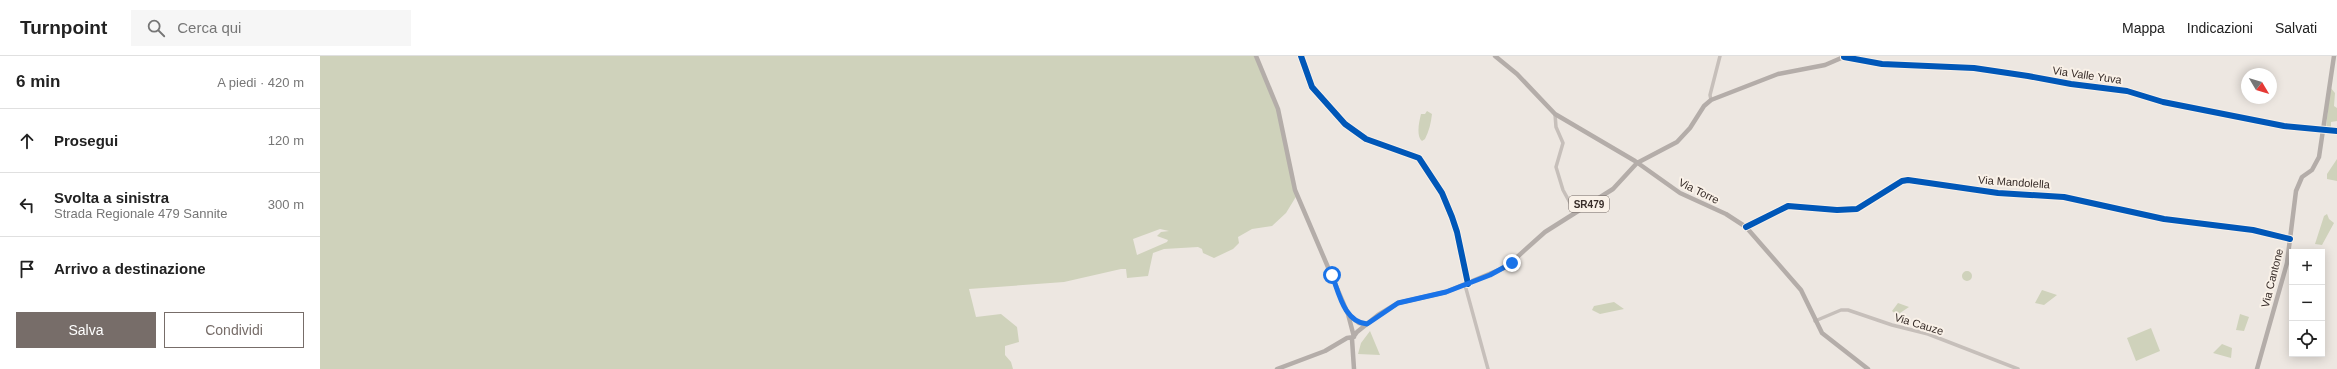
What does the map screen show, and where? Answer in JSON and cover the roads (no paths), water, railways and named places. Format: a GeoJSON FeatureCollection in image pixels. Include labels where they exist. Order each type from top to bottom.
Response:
{"type":"FeatureCollection","features":[{"type":"Feature","properties":{"kind":"main road"},"geometry":{"type":"LineString","coordinates":[[1256,56],[1278,109],[1295,190],[1348,314],[1354,337],[1352,345],[1354,369]]}},
{"type":"Feature","properties":{"kind":"main road","name":"Via Torre"},"geometry":{"type":"LineString","coordinates":[[1495,56],[1517,74],[1555,114],[1637,163],[1680,193],[1726,214],[1746,227],[1801,290],[1815,321],[1826,337],[1868,369]]}},
{"type":"Feature","properties":{"kind":"main road","name":"Via Cantone"},"geometry":{"type":"LineString","coordinates":[[2257,369],[2287,263],[2296,191],[2302,177],[2312,170],[2317,162],[2324,131],[2334,56]]}},
{"type":"Feature","properties":{"kind":"main road"},"geometry":{"type":"LineString","coordinates":[[1711,100],[1778,74],[1821,66],[1845,57]]}},
{"type":"Feature","properties":{"kind":"main road","name":"SR479"},"geometry":{"type":"LineString","coordinates":[[1354,337],[1367,324],[1398,303],[1446,292],[1466,285],[1506,267],[1545,232],[1613,189],[1637,163],[1682,138],[1711,100]]}},
{"type":"Feature","properties":{"kind":"main road"},"geometry":{"type":"LineString","coordinates":[[1348,314],[1359,323],[1367,324]]}},
{"type":"Feature","properties":{"kind":"main road"},"geometry":{"type":"LineString","coordinates":[[1277,369],[1325,351],[1347,338],[1354,337]]}},
{"type":"Feature","properties":{"kind":"street"},"geometry":{"type":"LineString","coordinates":[[1301,56],[1312,87],[1344,124],[1366,139],[1419,158],[1442,193],[1454,221],[1466,285],[1483,356],[1488,369]]}},
{"type":"Feature","properties":{"kind":"street"},"geometry":{"type":"LineString","coordinates":[[1711,100],[1710,95],[1720,56]]}},
{"type":"Feature","properties":{"kind":"street","name":"Via Valle Yuva"},"geometry":{"type":"LineString","coordinates":[[1845,57],[1882,64],[1974,68],[2127,91],[2163,102],[2284,126],[2324,131],[2337,131]]}},
{"type":"Feature","properties":{"kind":"street"},"geometry":{"type":"LineString","coordinates":[[1555,114],[1556,127],[1563,143],[1556,167],[1563,190],[1575,212]]}},
{"type":"Feature","properties":{"kind":"street","name":"Via Mandolella"},"geometry":{"type":"LineString","coordinates":[[1746,227],[1788,206],[1827,210],[1857,209],[1908,180],[1998,193],[2064,197],[2164,219],[2253,230],[2290,239]]}},
{"type":"Feature","properties":{"kind":"street","name":"Via Cauze"},"geometry":{"type":"LineString","coordinates":[[1815,321],[1842,310],[1848,310],[1892,326],[1928,334],[2018,369]]}}]}
